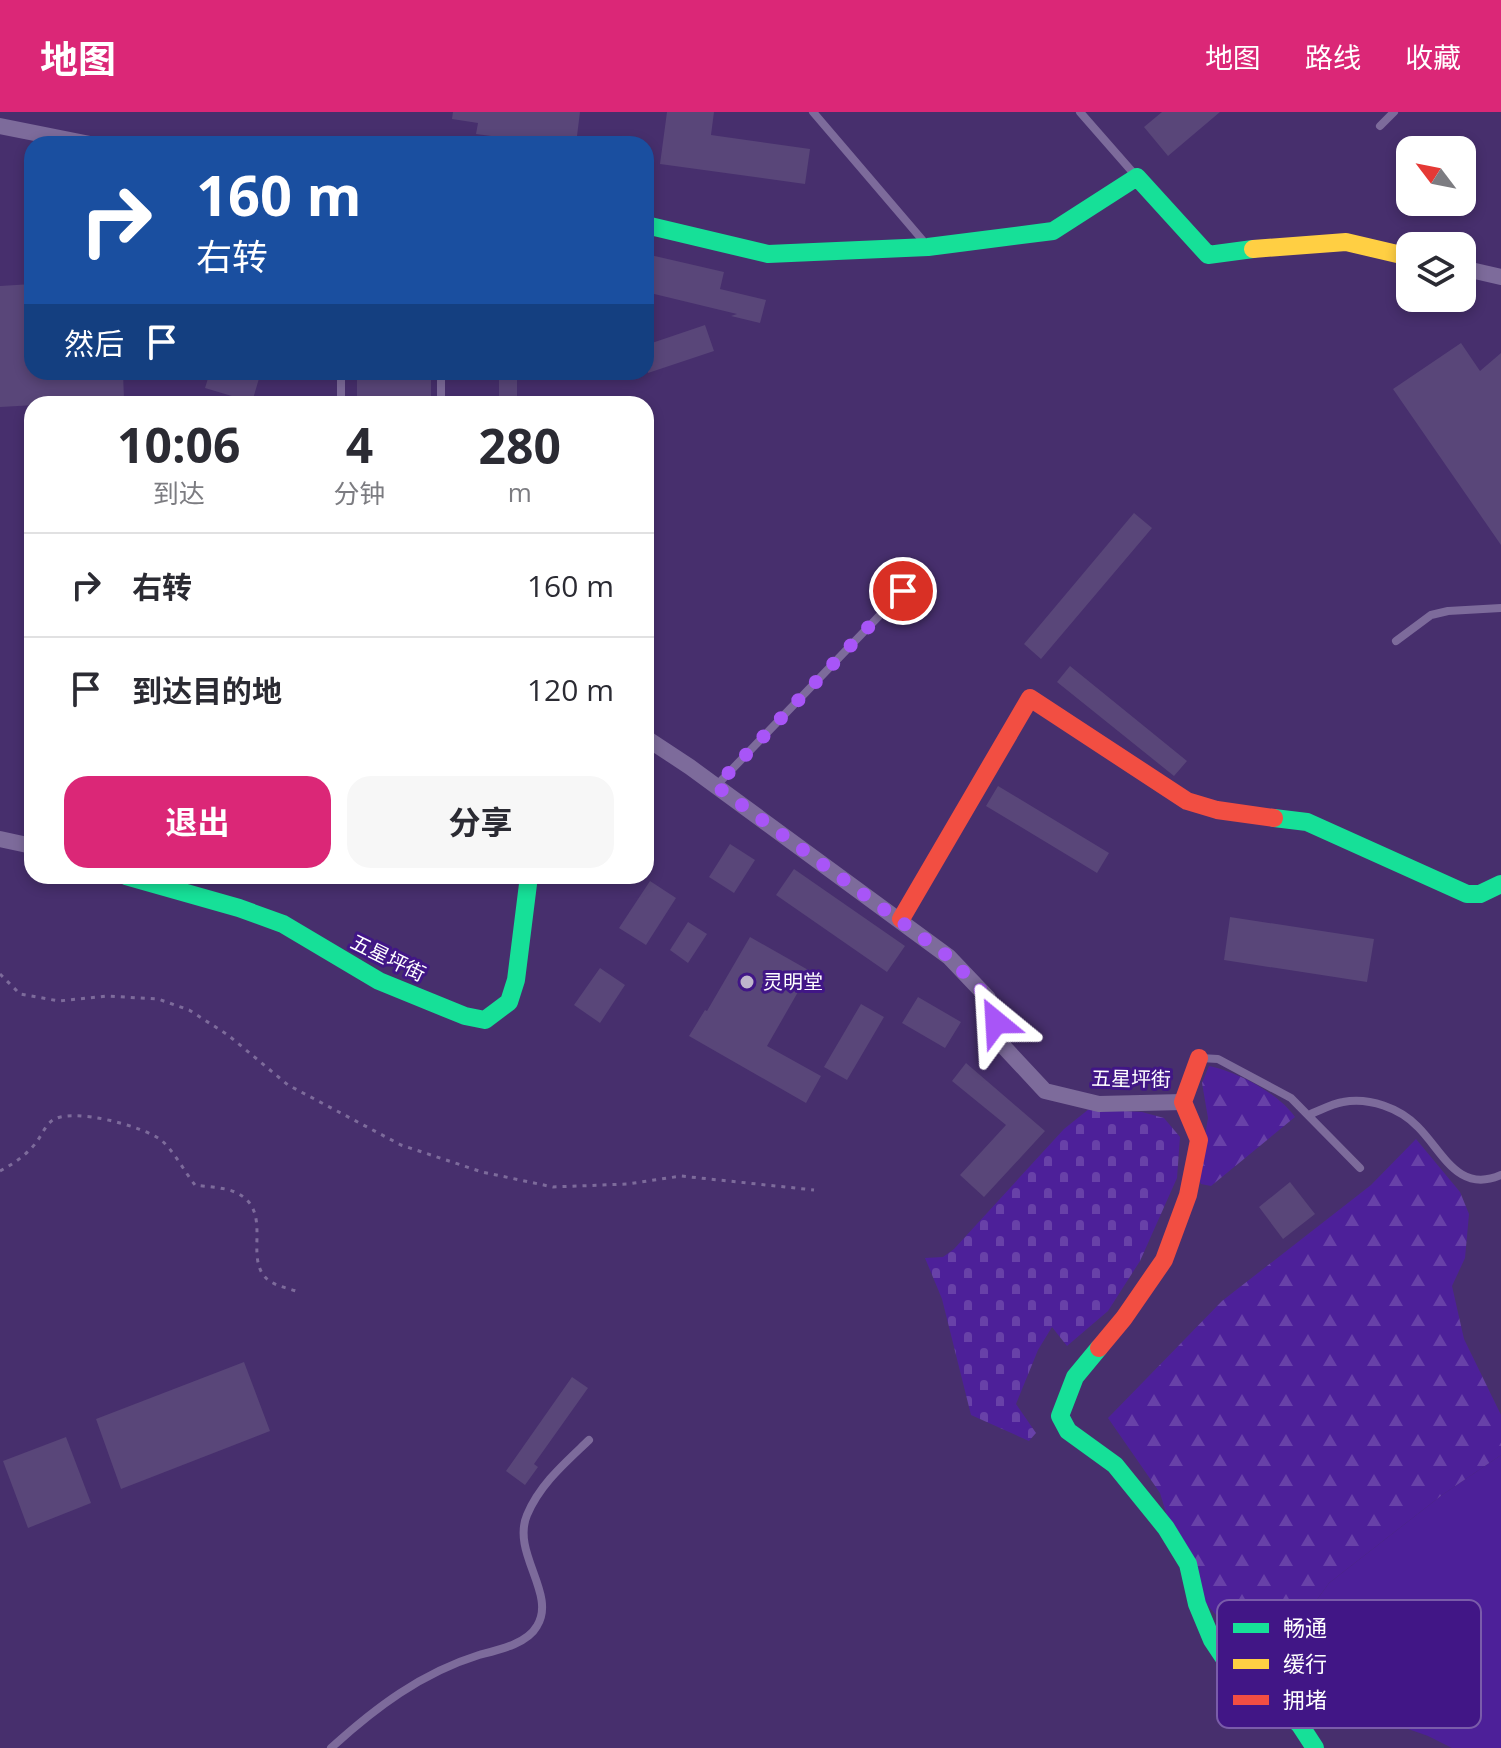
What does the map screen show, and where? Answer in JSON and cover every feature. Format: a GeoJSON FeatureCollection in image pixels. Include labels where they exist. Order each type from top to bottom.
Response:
{"type":"FeatureCollection","features":[{"type":"Feature","properties":{"kind":"street"},"geometry":{"type":"LineString","coordinates":[[0,126],[50,136]]}},
{"type":"Feature","properties":{"kind":"street"},"geometry":{"type":"LineString","coordinates":[[654,227],[768,254],[928,247],[1053,231],[1137,177],[1208,255],[1271,246],[1346,242],[1396,254]]}},
{"type":"Feature","properties":{"kind":"street"},"geometry":{"type":"LineString","coordinates":[[1476,271],[1501,277]]}},
{"type":"Feature","properties":{"kind":"street"},"geometry":{"type":"LineString","coordinates":[[901,919],[1030,698],[1187,801],[1217,810],[1307,822],[1467,894],[1480,894],[1501,884]]}},
{"type":"Feature","properties":{"kind":"street","name":"五星坪街"},"geometry":{"type":"LineString","coordinates":[[654,743],[901,919],[949,957],[988,998],[1004,1047],[1045,1091],[1099,1104],[1183,1102]]}},
{"type":"Feature","properties":{"kind":"street"},"geometry":{"type":"LineString","coordinates":[[0,839],[24,844]]}},
{"type":"Feature","properties":{"kind":"street","name":"五星坪街"},"geometry":{"type":"LineString","coordinates":[[154,884],[283,924],[379,981],[465,1016],[485,1020],[509,1002],[516,980],[528,884]]}},
{"type":"Feature","properties":{"kind":"street"},"geometry":{"type":"LineString","coordinates":[[1199,1058],[1183,1102],[1199,1140],[1188,1195],[1164,1260],[1124,1318],[1075,1377],[1060,1416],[1068,1431],[1115,1465],[1166,1528],[1188,1564],[1197,1604],[1217,1648]]}},
{"type":"Feature","properties":{"kind":"street"},"geometry":{"type":"LineString","coordinates":[[1302,1728],[1315,1748]]}},
{"type":"Feature","properties":{"kind":"lane"},"geometry":{"type":"LineString","coordinates":[[813,112],[928,247]]}},
{"type":"Feature","properties":{"kind":"lane"},"geometry":{"type":"LineString","coordinates":[[1080,112],[1137,177]]}},
{"type":"Feature","properties":{"kind":"lane"},"geometry":{"type":"LineString","coordinates":[[1380,126],[1394,112]]}},
{"type":"Feature","properties":{"kind":"lane"},"geometry":{"type":"LineString","coordinates":[[716,786],[903,591]]}},
{"type":"Feature","properties":{"kind":"lane"},"geometry":{"type":"LineString","coordinates":[[1396,641],[1431,615],[1501,608]]}},
{"type":"Feature","properties":{"kind":"lane"},"geometry":{"type":"LineString","coordinates":[[1199,1058],[1218,1059],[1291,1098],[1360,1168]]}},
{"type":"Feature","properties":{"kind":"lane"},"geometry":{"type":"LineString","coordinates":[[1308,1115],[1341,1102],[1379,1104],[1399,1112],[1417,1126],[1459,1174],[1483,1180],[1501,1175]]}},
{"type":"Feature","properties":{"kind":"lane"},"geometry":{"type":"LineString","coordinates":[[331,1748],[375,1708],[399,1692],[463,1660],[523,1639],[537,1627],[544,1609],[523,1544],[526,1517],[545,1483],[589,1440]]}},
{"type":"Feature","properties":{"kind":"path"},"geometry":{"type":"LineString","coordinates":[[0,974],[20,994],[59,1001],[107,996],[158,999],[189,1010],[228,1035],[288,1085],[401,1145],[482,1172],[553,1187],[628,1184],[681,1176],[814,1190]]}},
{"type":"Feature","properties":{"kind":"path"},"geometry":{"type":"LineString","coordinates":[[0,1171],[35,1144],[50,1121],[62,1115],[88,1115],[151,1134],[163,1141],[195,1185],[234,1191],[245,1198],[258,1221],[257,1248],[263,1275],[273,1283],[299,1292]]}},
{"type":"Feature","properties":{"kind":"green space"},"geometry":{"type":"Polygon","coordinates":[[[1209,1066],[1256,1085],[1288,1108],[1295,1117],[1211,1186],[1201,1184],[1198,1177],[1208,1118],[1202,1083],[1209,1066]]]}},
{"type":"Feature","properties":{"kind":"green space"},"geometry":{"type":"Polygon","coordinates":[[[1089,1109],[1142,1112],[1164,1118],[1180,1137],[1177,1178],[1140,1261],[1108,1311],[1067,1346],[1052,1327],[1038,1350],[1016,1404],[1036,1433],[1029,1441],[971,1415],[942,1299],[925,1258],[943,1257],[954,1249],[1064,1129],[1089,1109]]]}},
{"type":"Feature","properties":{"kind":"green space"},"geometry":{"type":"Polygon","coordinates":[[[1416,1139],[1460,1192],[1469,1214],[1465,1258],[1452,1286],[1464,1339],[1501,1415],[1501,1455],[1442,1495],[1329,1583],[1317,1600],[1217,1600],[1217,1616],[1197,1593],[1173,1536],[1160,1493],[1108,1418],[1222,1301],[1371,1185],[1416,1139]]]}},
{"type":"Feature","properties":{"kind":"green space"},"geometry":{"type":"Polygon","coordinates":[[[1501,1455],[1501,1748],[1452,1748],[1405,1728],[1481,1728],[1481,1600],[1317,1600],[1329,1583],[1442,1495],[1501,1455]]]}},
{"type":"Feature","properties":{"kind":"building"},"geometry":{"type":"Polygon","coordinates":[[[453,112],[580,112],[577,136],[476,134],[478,123],[452,119],[453,112]]]}},
{"type":"Feature","properties":{"kind":"building"},"geometry":{"type":"Polygon","coordinates":[[[667,112],[714,112],[711,135],[810,149],[805,184],[660,164],[667,112]]]}},
{"type":"Feature","properties":{"kind":"building"},"geometry":{"type":"Polygon","coordinates":[[[1162,112],[1220,112],[1168,156],[1144,127],[1162,112]]]}},
{"type":"Feature","properties":{"kind":"building"},"geometry":{"type":"Polygon","coordinates":[[[654,256],[724,272],[720,289],[766,300],[760,323],[731,316],[737,314],[654,294],[654,256]]]}},
{"type":"Feature","properties":{"kind":"building"},"geometry":{"type":"Polygon","coordinates":[[[24,284],[24,380],[123,380],[124,396],[24,396],[24,406],[0,407],[0,286],[24,284]]]}},
{"type":"Feature","properties":{"kind":"building"},"geometry":{"type":"Polygon","coordinates":[[[705,325],[714,351],[654,371],[654,342],[705,325]]]}},
{"type":"Feature","properties":{"kind":"building"},"geometry":{"type":"Polygon","coordinates":[[[1461,343],[1480,371],[1501,353],[1501,545],[1393,389],[1461,343]]]}},
{"type":"Feature","properties":{"kind":"building"},"geometry":{"type":"Polygon","coordinates":[[[208,380],[259,380],[254,396],[232,396],[205,388],[208,380]]]}},
{"type":"Feature","properties":{"kind":"building"},"geometry":{"type":"Polygon","coordinates":[[[357,380],[431,380],[431,396],[357,396],[357,380]]]}},
{"type":"Feature","properties":{"kind":"building"},"geometry":{"type":"Polygon","coordinates":[[[499,380],[517,380],[517,396],[499,396],[499,380]]]}},
{"type":"Feature","properties":{"kind":"building"},"geometry":{"type":"Polygon","coordinates":[[[1134,513],[1152,528],[1041,659],[1024,644],[1134,513]]]}},
{"type":"Feature","properties":{"kind":"building"},"geometry":{"type":"Polygon","coordinates":[[[1070,666],[1187,761],[1174,776],[1057,682],[1070,666]]]}},
{"type":"Feature","properties":{"kind":"building"},"geometry":{"type":"Polygon","coordinates":[[[998,786],[1109,853],[1097,873],[986,806],[998,786]]]}},
{"type":"Feature","properties":{"kind":"building"},"geometry":{"type":"Polygon","coordinates":[[[730,844],[755,860],[734,893],[709,877],[730,844]]]}},
{"type":"Feature","properties":{"kind":"building"},"geometry":{"type":"Polygon","coordinates":[[[794,869],[905,946],[887,972],[776,895],[794,869]]]}},
{"type":"Feature","properties":{"kind":"building"},"geometry":{"type":"Polygon","coordinates":[[[648,884],[654,884],[676,898],[646,945],[619,928],[648,884]]]}},
{"type":"Feature","properties":{"kind":"building"},"geometry":{"type":"Polygon","coordinates":[[[1230,917],[1374,939],[1367,982],[1224,960],[1230,917]]]}},
{"type":"Feature","properties":{"kind":"building"},"geometry":{"type":"Polygon","coordinates":[[[688,922],[707,934],[688,963],[670,950],[688,922]]]}},
{"type":"Feature","properties":{"kind":"building"},"geometry":{"type":"Polygon","coordinates":[[[750,937],[810,971],[767,1046],[821,1076],[806,1103],[689,1036],[750,937]]]}},
{"type":"Feature","properties":{"kind":"building"},"geometry":{"type":"Polygon","coordinates":[[[600,968],[625,985],[600,1023],[574,1005],[600,968]]]}},
{"type":"Feature","properties":{"kind":"building"},"geometry":{"type":"Polygon","coordinates":[[[918,997],[961,1022],[945,1048],[902,1023],[918,997]]]}},
{"type":"Feature","properties":{"kind":"building"},"geometry":{"type":"Polygon","coordinates":[[[861,1004],[884,1017],[847,1080],[824,1067],[861,1004]]]}},
{"type":"Feature","properties":{"kind":"building"},"geometry":{"type":"Polygon","coordinates":[[[966,1063],[1045,1131],[984,1197],[960,1175],[1006,1125],[952,1081],[966,1063]]]}},
{"type":"Feature","properties":{"kind":"building"},"geometry":{"type":"Polygon","coordinates":[[[1290,1182],[1315,1214],[1283,1239],[1259,1207],[1290,1182]]]}},
{"type":"Feature","properties":{"kind":"building"},"geometry":{"type":"Polygon","coordinates":[[[244,1362],[270,1431],[121,1489],[96,1419],[244,1362]]]}},
{"type":"Feature","properties":{"kind":"building"},"geometry":{"type":"Polygon","coordinates":[[[572,1377],[588,1388],[534,1464],[538,1467],[525,1485],[506,1471],[572,1377]]]}},
{"type":"Feature","properties":{"kind":"building"},"geometry":{"type":"Polygon","coordinates":[[[66,1437],[91,1503],[28,1528],[3,1461],[66,1437]]]}},
{"type":"Feature","properties":{"kind":"traffic: fast"},"geometry":{"type":"LineString","coordinates":[[654,227],[768,254],[928,247],[1053,231],[1137,177],[1208,255],[1253,249]]}},
{"type":"Feature","properties":{"kind":"traffic: fast"},"geometry":{"type":"LineString","coordinates":[[1274,818],[1307,822],[1467,894],[1480,894],[1501,884]]}},
{"type":"Feature","properties":{"kind":"traffic: fast"},"geometry":{"type":"LineString","coordinates":[[154,884],[283,924],[379,981],[465,1016],[485,1020],[509,1002],[516,980],[528,884]]}},
{"type":"Feature","properties":{"kind":"traffic: fast"},"geometry":{"type":"LineString","coordinates":[[1099,1348],[1075,1377],[1060,1416],[1068,1431],[1115,1465],[1166,1528],[1188,1564],[1197,1604],[1217,1648]]}},
{"type":"Feature","properties":{"kind":"traffic: fast"},"geometry":{"type":"LineString","coordinates":[[1302,1728],[1315,1748]]}},
{"type":"Feature","properties":{"kind":"traffic: slow"},"geometry":{"type":"LineString","coordinates":[[1253,249],[1346,242],[1396,254]]}},
{"type":"Feature","properties":{"kind":"traffic: jam"},"geometry":{"type":"LineString","coordinates":[[901,919],[1030,698],[1187,801],[1217,810],[1274,818]]}},
{"type":"Feature","properties":{"kind":"traffic: jam"},"geometry":{"type":"LineString","coordinates":[[1099,1348],[1164,1260],[1188,1195],[1199,1140],[1183,1102],[1199,1058]]}},
{"type":"Feature","properties":{"kind":"place","name":"灵明堂"},"geometry":{"type":"Point","coordinates":[747,982]}},
{"type":"Feature","properties":{"kind":"route"},"geometry":{"type":"LineString","coordinates":[[903,591],[716,786],[949,957],[988,998],[996,1022]]}}]}
